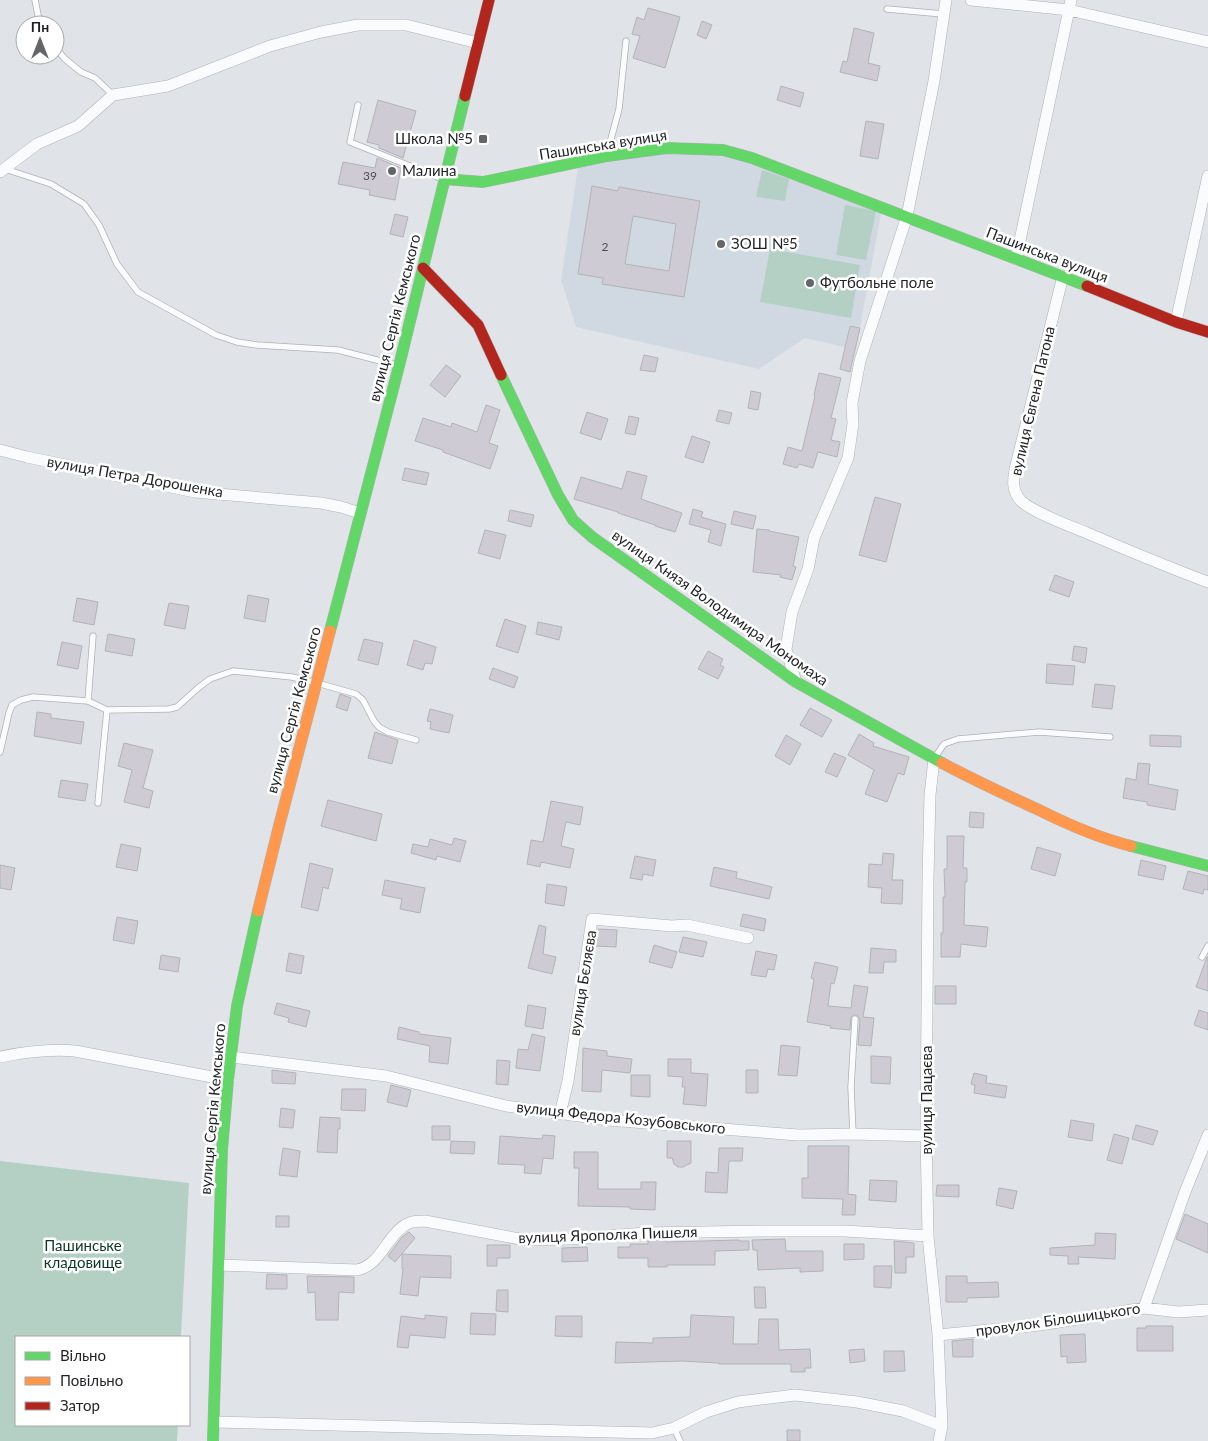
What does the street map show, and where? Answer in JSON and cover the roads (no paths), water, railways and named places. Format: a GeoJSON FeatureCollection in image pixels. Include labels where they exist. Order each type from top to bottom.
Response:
{"type":"FeatureCollection","features":[{"type":"Feature","properties":{"kind":"main road","name":"вулиця Сергія Кемського"},"geometry":{"type":"LineString","coordinates":[[213,1441],[222,1150],[228,1080],[246,962],[399,366],[490,0]]}},
{"type":"Feature","properties":{"kind":"main road","name":"Пашинська вулиця"},"geometry":{"type":"LineString","coordinates":[[444,179],[483,182],[607,156],[667,148],[723,150],[752,158],[907,216],[1176,322],[1208,332]]}},
{"type":"Feature","properties":{"kind":"main road","name":"вулиця Князя Володимира Мономаха"},"geometry":{"type":"LineString","coordinates":[[422,268],[478,325],[558,496],[573,520],[592,536],[796,682],[934,759],[979,783],[1081,830],[1110,841],[1208,866]]}},
{"type":"Feature","properties":{"kind":"street"},"geometry":{"type":"LineString","coordinates":[[796,682],[786,649],[792,612],[808,569],[814,538],[848,458],[853,424],[852,403],[860,360],[907,216],[934,81],[946,0]]}},
{"type":"Feature","properties":{"kind":"street"},"geometry":{"type":"LineString","coordinates":[[970,0],[1070,5],[1208,42]]}},
{"type":"Feature","properties":{"kind":"street"},"geometry":{"type":"LineString","coordinates":[[1016,259],[1070,5]]}},
{"type":"Feature","properties":{"kind":"street"},"geometry":{"type":"LineString","coordinates":[[2,170],[37,144],[78,126],[112,96],[168,86],[270,46],[321,32],[358,25],[406,25],[478,43]]}},
{"type":"Feature","properties":{"kind":"street"},"geometry":{"type":"LineString","coordinates":[[1176,322],[1208,176]]}},
{"type":"Feature","properties":{"kind":"street","name":"вулиця Євгена Патона"},"geometry":{"type":"LineString","coordinates":[[1063,276],[1015,469],[1013,482],[1015,492],[1028,507],[1062,523],[1208,582]]}},
{"type":"Feature","properties":{"kind":"street","name":"вулиця Петра Дорошенка"},"geometry":{"type":"LineString","coordinates":[[0,450],[195,492],[322,503],[360,513]]}},
{"type":"Feature","properties":{"kind":"street","name":"вулиця Пацаєва"},"geometry":{"type":"LineString","coordinates":[[934,759],[930,795],[928,878],[926,1136],[928,1236],[938,1335],[942,1426],[939,1441]]}},
{"type":"Feature","properties":{"kind":"street","name":"вулиця Бєляєва"},"geometry":{"type":"LineString","coordinates":[[560,1114],[568,1081],[592,919],[672,926],[687,925],[748,938]]}},
{"type":"Feature","properties":{"kind":"street"},"geometry":{"type":"LineString","coordinates":[[0,1057],[59,1050],[75,1051],[228,1080]]}},
{"type":"Feature","properties":{"kind":"street","name":"вулиця Федора Козубовського"},"geometry":{"type":"LineString","coordinates":[[231,1057],[386,1076],[506,1106],[608,1120],[798,1135],[926,1136]]}},
{"type":"Feature","properties":{"kind":"street"},"geometry":{"type":"LineString","coordinates":[[1144,1308],[1185,1192],[1208,1135]]}},
{"type":"Feature","properties":{"kind":"street","name":"вулиця Ярополка Пишеля"},"geometry":{"type":"LineString","coordinates":[[219,1264],[357,1270],[371,1264],[402,1228],[414,1221],[425,1220],[525,1240],[570,1239],[645,1233],[763,1231],[928,1236]]}},
{"type":"Feature","properties":{"kind":"street","name":"провулок Білошицького"},"geometry":{"type":"LineString","coordinates":[[938,1335],[1040,1325],[1144,1308],[1178,1312],[1208,1310]]}},
{"type":"Feature","properties":{"kind":"street"},"geometry":{"type":"LineString","coordinates":[[214,1422],[652,1433],[674,1428],[706,1412],[738,1402],[795,1395],[857,1402],[903,1411],[942,1426]]}},
{"type":"Feature","properties":{"kind":"lane"},"geometry":{"type":"LineString","coordinates":[[35,0],[38,15]]}},
{"type":"Feature","properties":{"kind":"lane"},"geometry":{"type":"LineString","coordinates":[[887,9],[943,14]]}},
{"type":"Feature","properties":{"kind":"lane"},"geometry":{"type":"LineString","coordinates":[[607,156],[619,109],[626,41]]}},
{"type":"Feature","properties":{"kind":"lane"},"geometry":{"type":"LineString","coordinates":[[65,59],[82,72],[95,78],[112,96]]}},
{"type":"Feature","properties":{"kind":"lane"},"geometry":{"type":"LineString","coordinates":[[358,105],[350,142],[444,179]]}},
{"type":"Feature","properties":{"kind":"lane"},"geometry":{"type":"LineString","coordinates":[[2,170],[51,184],[84,204],[100,225],[117,264],[138,292],[216,335],[237,342],[257,345],[338,350],[399,366]]}},
{"type":"Feature","properties":{"kind":"lane"},"geometry":{"type":"LineString","coordinates":[[88,701],[93,636]]}},
{"type":"Feature","properties":{"kind":"lane"},"geometry":{"type":"LineString","coordinates":[[0,752],[8,713],[12,705],[21,700],[33,697],[88,701],[107,710],[168,709],[177,706],[210,679],[233,671],[292,677],[356,694],[363,700],[379,727],[388,732],[416,740]]}},
{"type":"Feature","properties":{"kind":"lane"},"geometry":{"type":"LineString","coordinates":[[98,803],[107,710]]}},
{"type":"Feature","properties":{"kind":"lane"},"geometry":{"type":"LineString","coordinates":[[934,759],[944,744],[958,739],[1039,732],[1110,737]]}},
{"type":"Feature","properties":{"kind":"lane"},"geometry":{"type":"LineString","coordinates":[[1202,957],[1208,946]]}},
{"type":"Feature","properties":{"kind":"lane"},"geometry":{"type":"LineString","coordinates":[[853,1134],[851,1087],[855,1020]]}},
{"type":"Feature","properties":{"kind":"lane"},"geometry":{"type":"LineString","coordinates":[[674,1428],[680,1441]]}},
{"type":"Feature","properties":{"kind":"place","name":"Школа №5"},"geometry":{"type":"Point","coordinates":[483,139]}},
{"type":"Feature","properties":{"kind":"place","name":"Малина"},"geometry":{"type":"Point","coordinates":[392,171]}},
{"type":"Feature","properties":{"kind":"place","name":"ЗОШ №5"},"geometry":{"type":"Point","coordinates":[721,244]}},
{"type":"Feature","properties":{"kind":"place","name":"Футбольне поле"},"geometry":{"type":"Point","coordinates":[810,283]}},
{"type":"Feature","properties":{"kind":"park label","name":"Пашинське кладовище"},"geometry":{"type":"Point","coordinates":[83,1254]}}]}
